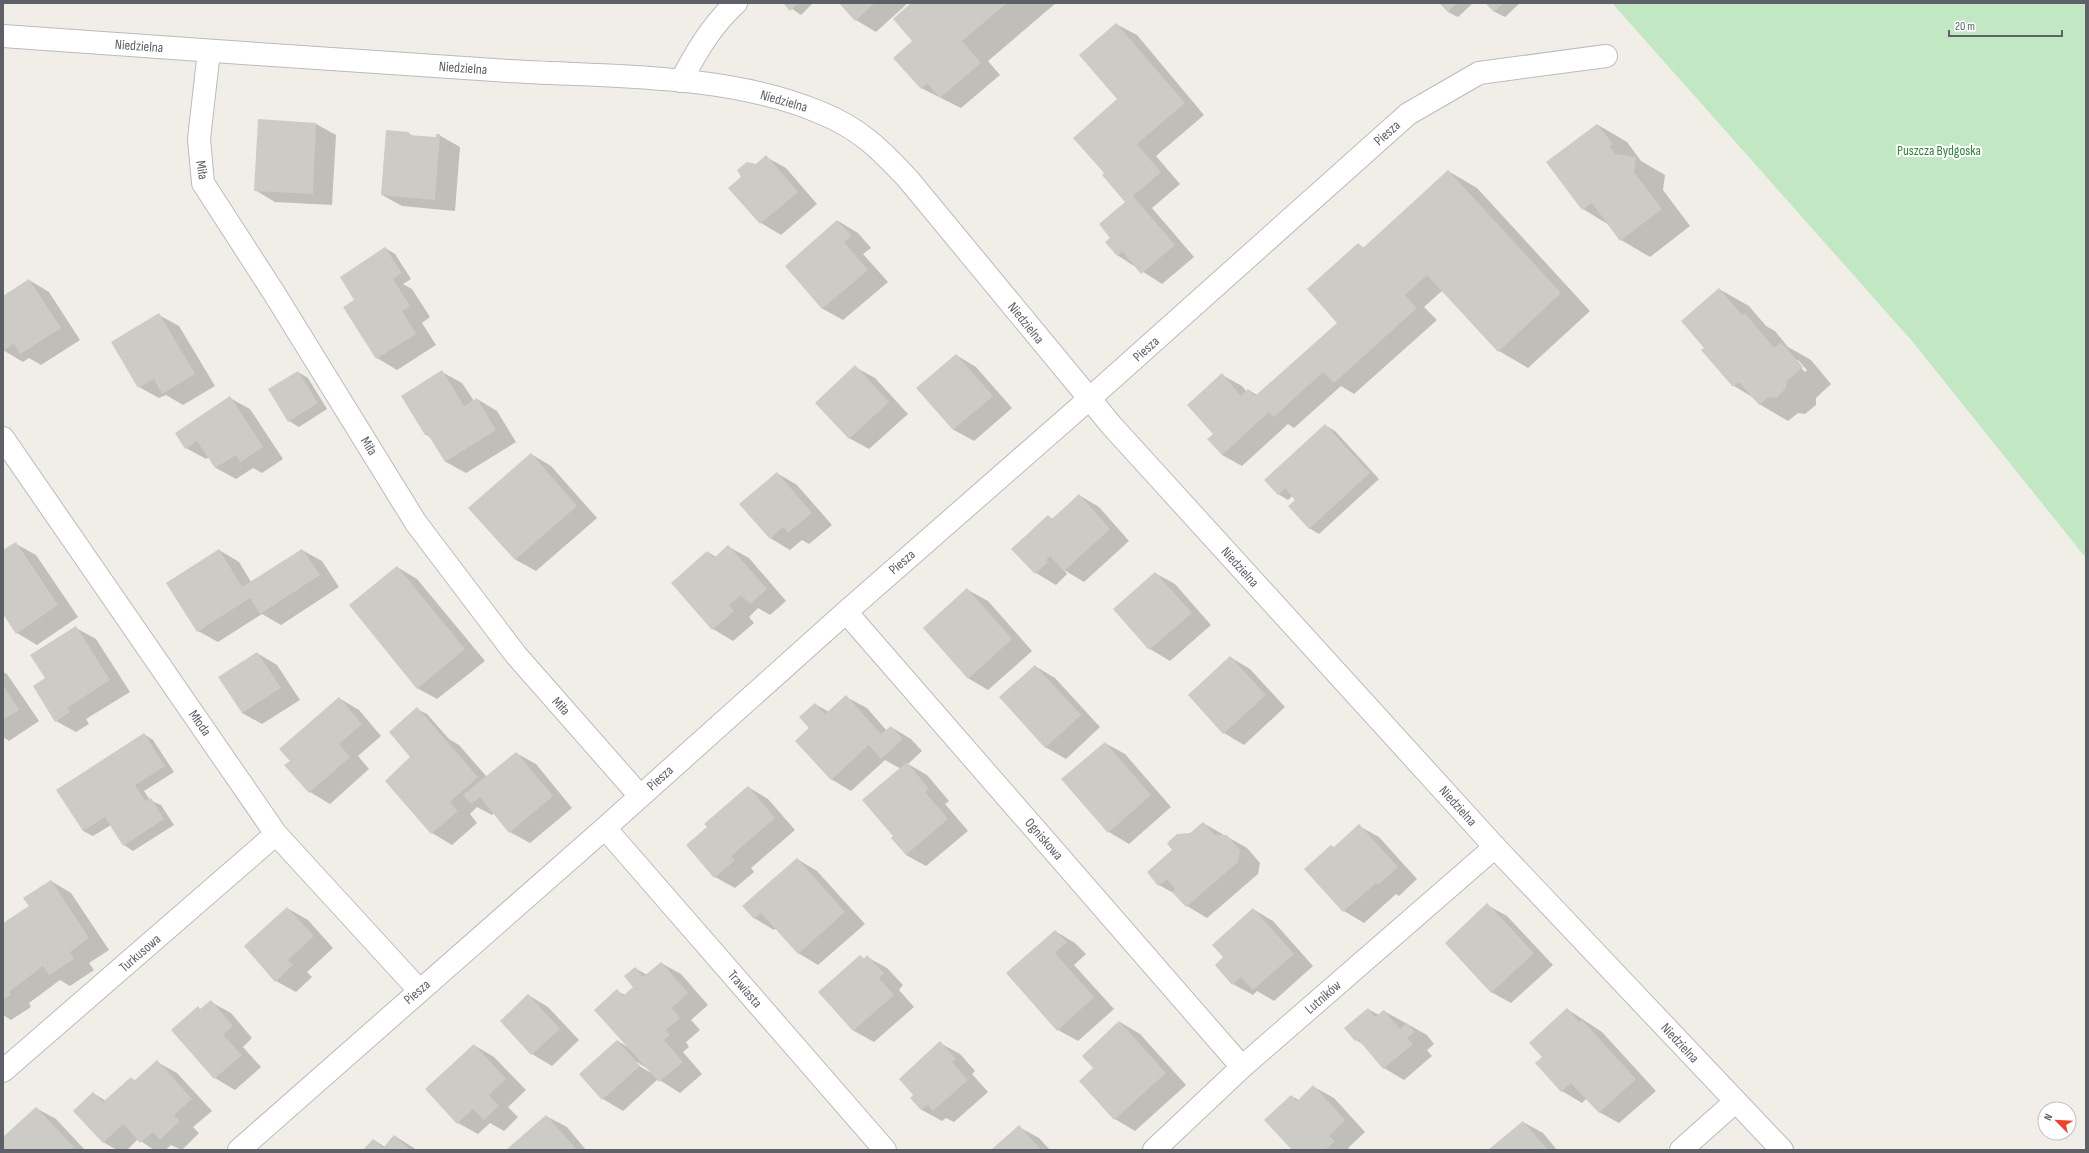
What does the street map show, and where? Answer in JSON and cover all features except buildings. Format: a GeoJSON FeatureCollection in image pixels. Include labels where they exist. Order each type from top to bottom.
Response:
{"type":"FeatureCollection","features":[{"type":"Feature","properties":{"kind":"street"},"geometry":{"type":"LineString","coordinates":[[681,81],[699,46],[725,13],[736,3]]}},
{"type":"Feature","properties":{"kind":"street","name":"Niedzielna"},"geometry":{"type":"LineString","coordinates":[[3,36],[209,51],[681,81],[750,92],[812,109],[847,124],[879,147],[908,179],[1088,400],[1495,847],[1782,1150]]}},
{"type":"Feature","properties":{"kind":"street","name":"Miła"},"geometry":{"type":"LineString","coordinates":[[209,51],[198,139],[203,183],[274,293],[416,523],[516,655],[640,796]]}},
{"type":"Feature","properties":{"kind":"street","name":"Piesza"},"geometry":{"type":"LineString","coordinates":[[239,1150],[419,990],[605,828],[846,612],[1088,400],[1408,114],[1479,73],[1606,56]]}},
{"type":"Feature","properties":{"kind":"street","name":"Młoda"},"geometry":{"type":"LineString","coordinates":[[3,438],[276,834],[419,990]]}},
{"type":"Feature","properties":{"kind":"street","name":"Ogniskowa"},"geometry":{"type":"LineString","coordinates":[[846,612],[1242,1067]]}},
{"type":"Feature","properties":{"kind":"street","name":"Trawiasta"},"geometry":{"type":"LineString","coordinates":[[605,828],[885,1150]]}},
{"type":"Feature","properties":{"kind":"street","name":"Turkusowa"},"geometry":{"type":"LineString","coordinates":[[3,1071],[276,834]]}},
{"type":"Feature","properties":{"kind":"street","name":"Lutników"},"geometry":{"type":"LineString","coordinates":[[1154,1150],[1242,1067],[1495,847]]}},
{"type":"Feature","properties":{"kind":"street"},"geometry":{"type":"LineString","coordinates":[[1681,1150],[1735,1102]]}},
{"type":"Feature","properties":{"kind":"green space","name":"Puszcza Bydgoska"},"geometry":{"type":"Polygon","coordinates":[[[1612,3],[2086,3],[2086,558],[1912,341],[1612,3]]]}}]}
